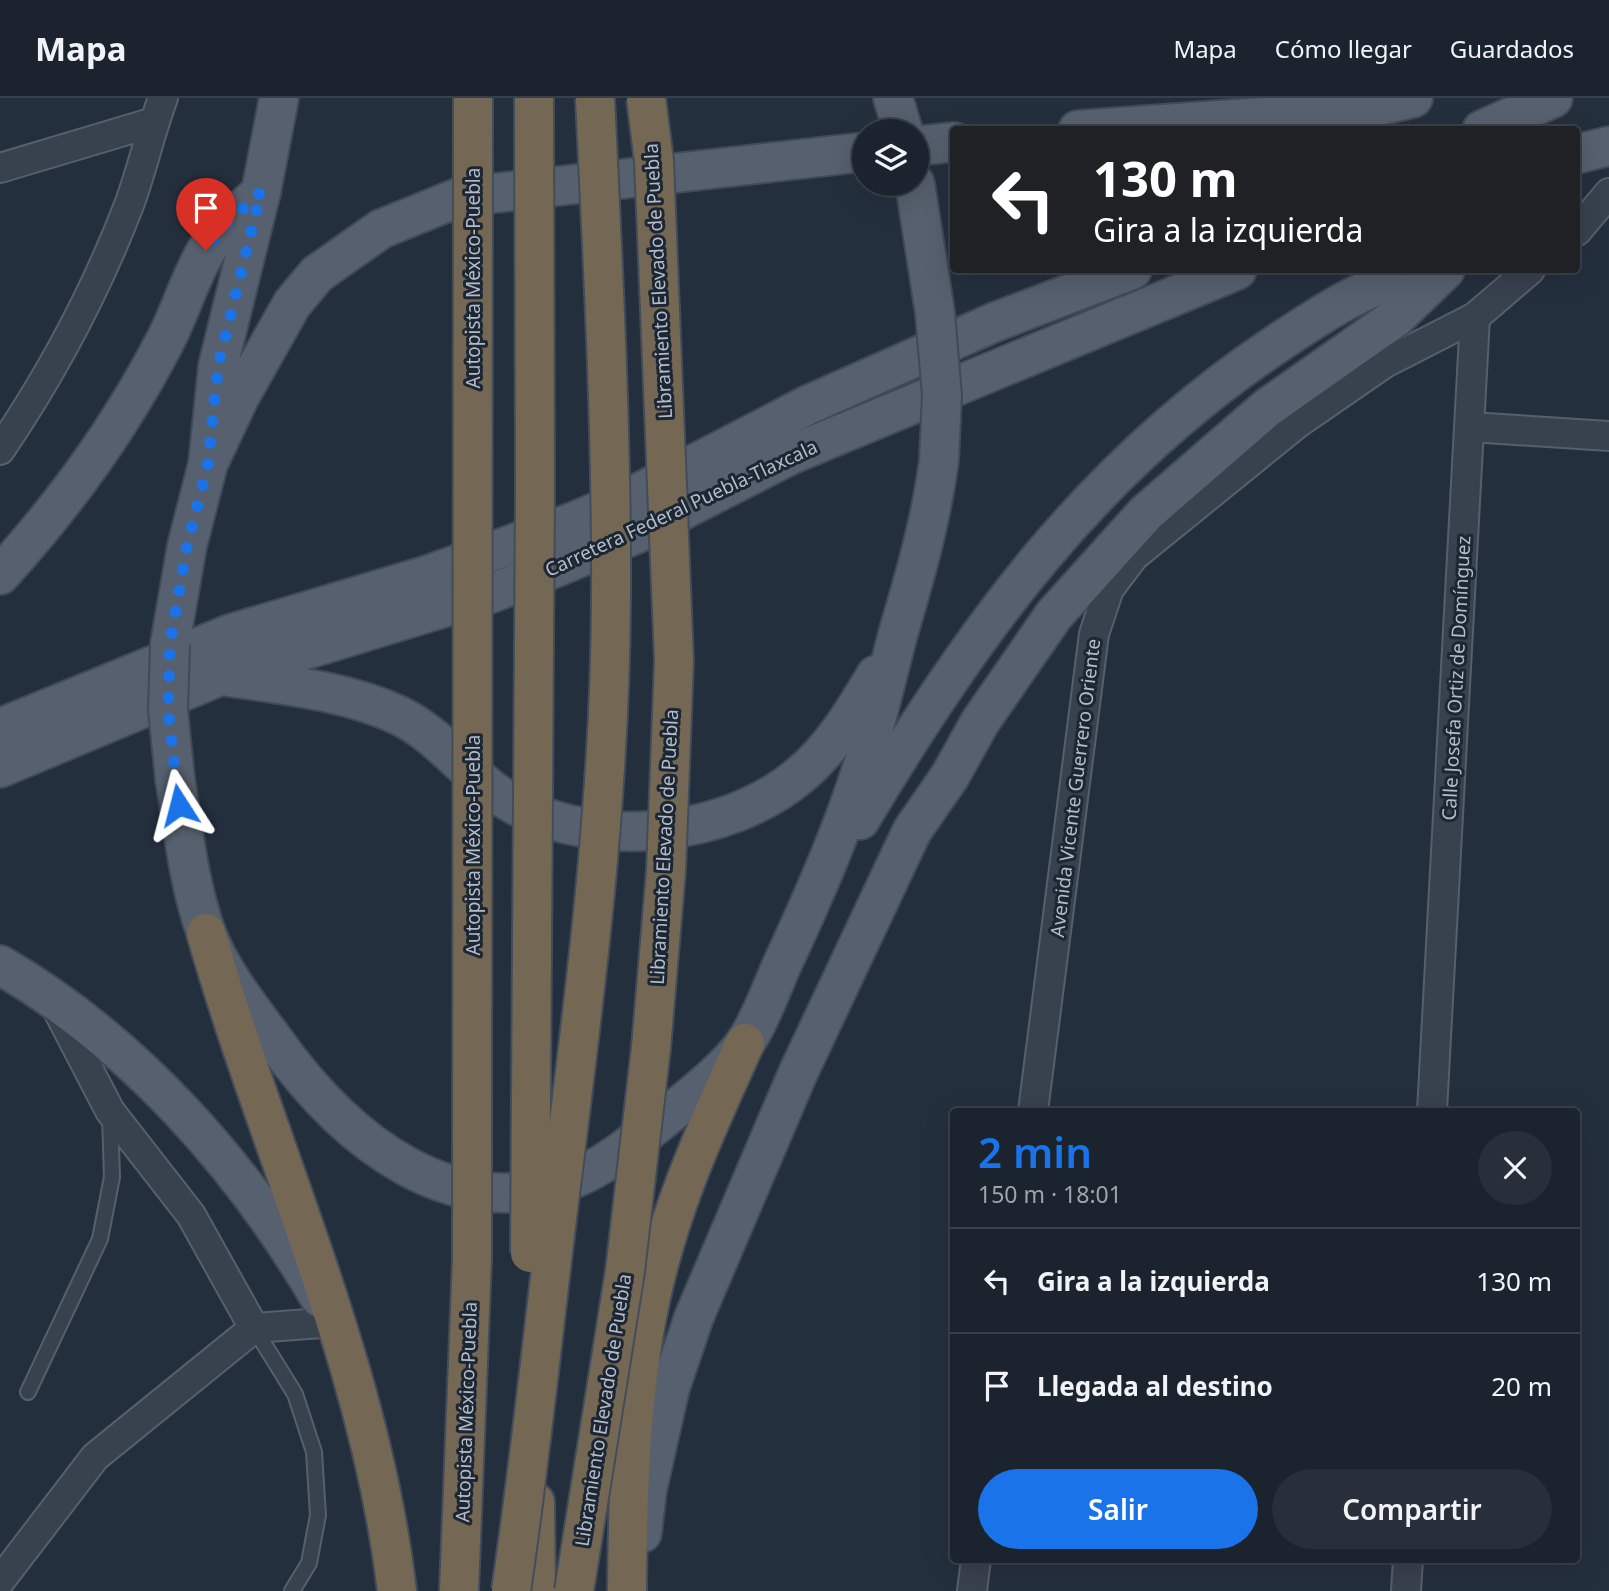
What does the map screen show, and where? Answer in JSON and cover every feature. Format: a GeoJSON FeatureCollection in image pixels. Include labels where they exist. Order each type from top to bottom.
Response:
{"type":"FeatureCollection","features":[{"type":"Feature","properties":{"kind":"highway","name":"Autopista México-Puebla"},"geometry":{"type":"LineString","coordinates":[[459,1591],[472,1259],[473,98]]}},
{"type":"Feature","properties":{"kind":"highway"},"geometry":{"type":"LineString","coordinates":[[534,98],[536,489],[530,1253],[536,1591]]}},
{"type":"Feature","properties":{"kind":"highway"},"geometry":{"type":"LineString","coordinates":[[511,1591],[596,893],[605,743],[611,604],[608,419],[595,98]]}},
{"type":"Feature","properties":{"kind":"highway","name":"Libramiento Elevado de Puebla"},"geometry":{"type":"LineString","coordinates":[[574,1591],[625,1271],[651,1048],[666,871],[674,662],[654,162],[646,98]]}},
{"type":"Feature","properties":{"kind":"highway"},"geometry":{"type":"LineString","coordinates":[[206,933],[246,1062],[305,1222],[358,1389],[376,1458],[389,1526],[397,1591]]}},
{"type":"Feature","properties":{"kind":"highway"},"geometry":{"type":"LineString","coordinates":[[626,1591],[636,1400],[651,1299],[663,1249],[691,1164],[745,1043]]}},
{"type":"Feature","properties":{"kind":"main road"},"geometry":{"type":"LineString","coordinates":[[279,98],[261,192],[218,366],[208,464],[187,546],[170,644],[168,710],[175,779],[206,933],[250,1007],[282,1053],[335,1112],[420,1176],[467,1190],[506,1193],[557,1185],[604,1164],[667,1116],[745,1043],[809,906],[867,751],[924,548],[939,460],[942,396],[935,313],[917,196]]}},
{"type":"Feature","properties":{"kind":"main road"},"geometry":{"type":"LineString","coordinates":[[1134,126],[1361,110],[1413,98]]}},
{"type":"Feature","properties":{"kind":"main road"},"geometry":{"type":"LineString","coordinates":[[1491,126],[1552,98]]}},
{"type":"Feature","properties":{"kind":"main road"},"geometry":{"type":"LineString","coordinates":[[929,134],[950,141]]}},
{"type":"Feature","properties":{"kind":"main road"},"geometry":{"type":"LineString","coordinates":[[1580,153],[1609,146]]}},
{"type":"Feature","properties":{"kind":"main road"},"geometry":{"type":"LineString","coordinates":[[208,464],[272,335],[292,304],[317,274],[348,250],[392,224],[460,198],[852,153]]}},
{"type":"Feature","properties":{"kind":"main road"},"geometry":{"type":"LineString","coordinates":[[0,575],[38,533],[117,420],[164,343],[206,250],[223,227],[261,192]]}},
{"type":"Feature","properties":{"kind":"main road","name":"Carretera Federal Puebla-Tlaxcala"},"geometry":{"type":"LineString","coordinates":[[0,728],[230,634],[401,584],[561,527],[629,498],[820,400],[995,322],[1124,273]]}},
{"type":"Feature","properties":{"kind":"main road","name":"Carretera Federal Puebla-Tlaxcala"},"geometry":{"type":"LineString","coordinates":[[0,768],[220,676],[492,593],[545,572],[636,534],[790,455],[1230,273]]}},
{"type":"Feature","properties":{"kind":"main road"},"geometry":{"type":"LineString","coordinates":[[809,906],[879,788],[989,619],[1035,561],[1109,480],[1223,379],[1286,337],[1381,283],[1415,273]]}},
{"type":"Feature","properties":{"kind":"main road"},"geometry":{"type":"LineString","coordinates":[[635,1591],[647,1490],[670,1388],[694,1317],[798,1073],[912,831],[950,776],[1013,671],[1098,563],[1205,459],[1278,400],[1395,318],[1443,273]]}},
{"type":"Feature","properties":{"kind":"main road"},"geometry":{"type":"LineString","coordinates":[[220,676],[315,691],[400,716],[438,740],[477,778],[516,805],[548,818],[582,827],[646,831],[676,827],[732,812],[778,791],[797,777],[841,730],[899,630]]}},
{"type":"Feature","properties":{"kind":"main road"},"geometry":{"type":"LineString","coordinates":[[0,965],[51,998],[108,1041],[158,1087],[204,1137],[274,1226],[335,1322]]}},
{"type":"Feature","properties":{"kind":"street"},"geometry":{"type":"LineString","coordinates":[[0,168],[159,110]]}},
{"type":"Feature","properties":{"kind":"street"},"geometry":{"type":"LineString","coordinates":[[0,450],[44,385],[87,306],[130,202],[159,110]]}},
{"type":"Feature","properties":{"kind":"street"},"geometry":{"type":"LineString","coordinates":[[1580,227],[1609,193]]}},
{"type":"Feature","properties":{"kind":"street"},"geometry":{"type":"LineString","coordinates":[[1475,317],[1526,273]]}},
{"type":"Feature","properties":{"kind":"street","name":"Calle Josefa Ortiz de Domínguez"},"geometry":{"type":"LineString","coordinates":[[1432,1108],[1475,317]]}},
{"type":"Feature","properties":{"kind":"street","name":"Avenida Vicente Guerrero Oriente"},"geometry":{"type":"LineString","coordinates":[[1033,1108],[1094,634],[1109,589],[1134,556],[1298,423],[1385,363],[1475,317]]}},
{"type":"Feature","properties":{"kind":"street"},"geometry":{"type":"LineString","coordinates":[[1470,427],[1609,436]]}},
{"type":"Feature","properties":{"kind":"street"},"geometry":{"type":"LineString","coordinates":[[51,998],[110,1111],[191,1215],[254,1328]]}},
{"type":"Feature","properties":{"kind":"street"},"geometry":{"type":"LineString","coordinates":[[0,1580],[95,1457],[254,1328],[335,1322]]}},
{"type":"Feature","properties":{"kind":"street"},"geometry":{"type":"LineString","coordinates":[[972,1591],[976,1563]]}},
{"type":"Feature","properties":{"kind":"street"},"geometry":{"type":"LineString","coordinates":[[1406,1591],[1408,1563]]}},
{"type":"Feature","properties":{"kind":"lane"},"geometry":{"type":"LineString","coordinates":[[28,1392],[100,1239],[112,1177],[110,1111]]}},
{"type":"Feature","properties":{"kind":"lane"},"geometry":{"type":"LineString","coordinates":[[254,1328],[295,1394],[314,1452],[318,1515],[309,1563],[292,1591]]}},
{"type":"Feature","properties":{"kind":"route"},"geometry":{"type":"LineString","coordinates":[[179,805],[168,710],[170,644],[178,588],[208,464],[218,366],[261,192],[223,227],[206,250]]}}]}
